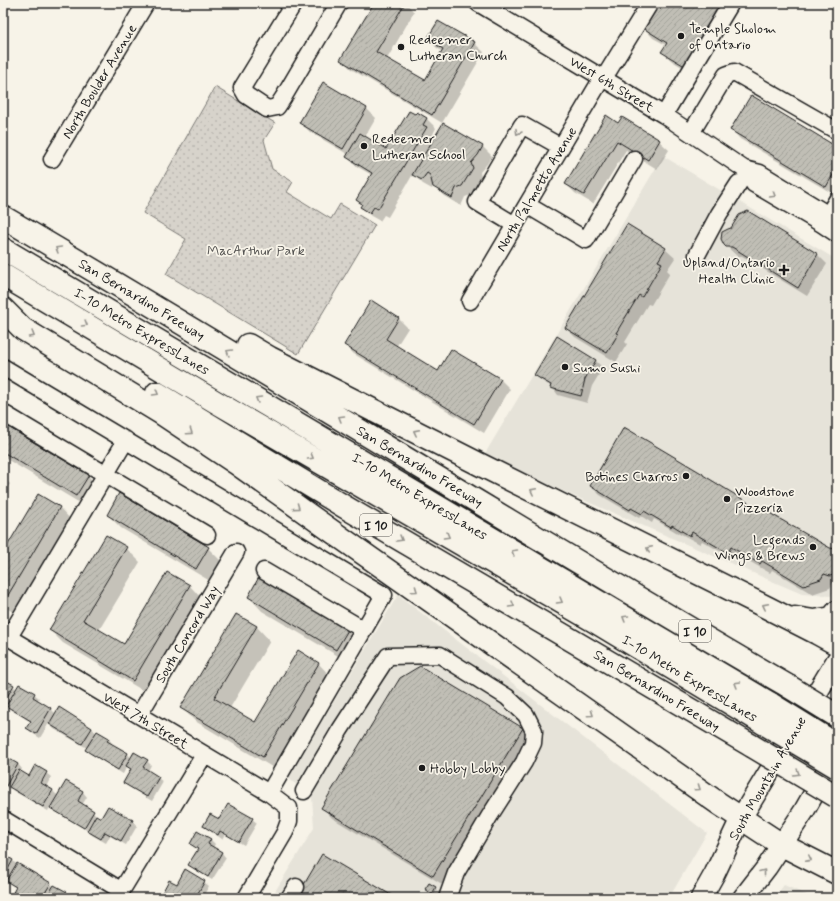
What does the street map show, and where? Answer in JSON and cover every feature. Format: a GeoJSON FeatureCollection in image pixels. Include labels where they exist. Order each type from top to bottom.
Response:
{"type":"FeatureCollection","features":[{"type":"Feature","properties":{"kind":"highway","name":"San Bernardino Freeway"},"geometry":{"type":"LineString","coordinates":[[3,217],[837,716]]}},
{"type":"Feature","properties":{"kind":"highway","name":"I-10 Metro ExpressLanes"},"geometry":{"type":"LineString","coordinates":[[3,249],[280,413],[768,714],[837,767]]}},
{"type":"Feature","properties":{"kind":"highway","name":"I-10 Metro ExpressLanes"},"geometry":{"type":"LineString","coordinates":[[3,275],[216,402],[594,621],[768,714],[837,745]]}},
{"type":"Feature","properties":{"kind":"highway"},"geometry":{"type":"LineString","coordinates":[[118,285],[156,291],[270,358],[478,464],[785,616],[837,644]]}},
{"type":"Feature","properties":{"kind":"highway","name":"San Bernardino Freeway"},"geometry":{"type":"LineString","coordinates":[[3,301],[345,507],[836,797]]}},
{"type":"Feature","properties":{"kind":"highway"},"geometry":{"type":"LineString","coordinates":[[3,309],[23,329],[161,413],[236,463],[346,542],[741,818],[782,845],[837,873]]}},
{"type":"Feature","properties":{"kind":"highway"},"geometry":{"type":"LineString","coordinates":[[216,402],[345,507]]}},
{"type":"Feature","properties":{"kind":"highway"},"geometry":{"type":"LineString","coordinates":[[280,413],[602,576]]}},
{"type":"Feature","properties":{"kind":"highway"},"geometry":{"type":"LineString","coordinates":[[785,616],[814,621],[832,618],[837,612]]}},
{"type":"Feature","properties":{"kind":"main road","name":"South Mountain Avenue"},"geometry":{"type":"LineString","coordinates":[[701,898],[715,873],[741,818],[837,660]]}},
{"type":"Feature","properties":{"kind":"main road"},"geometry":{"type":"LineString","coordinates":[[743,898],[782,845],[804,811],[837,753]]}},
{"type":"Feature","properties":{"kind":"street","name":"North Boulder Avenue"},"geometry":{"type":"LineString","coordinates":[[52,160],[146,3]]}},
{"type":"Feature","properties":{"kind":"street"},"geometry":{"type":"LineString","coordinates":[[294,3],[242,88],[246,95],[267,109],[277,107],[339,3]]}},
{"type":"Feature","properties":{"kind":"street","name":"West 6th Street"},"geometry":{"type":"LineString","coordinates":[[478,3],[664,115],[691,133],[742,176],[837,234]]}},
{"type":"Feature","properties":{"kind":"street","name":"North Palmetto Avenue"},"geometry":{"type":"LineString","coordinates":[[470,301],[561,147],[650,3]]}},
{"type":"Feature","properties":{"kind":"street"},"geometry":{"type":"LineString","coordinates":[[664,115],[730,3]]}},
{"type":"Feature","properties":{"kind":"street"},"geometry":{"type":"LineString","coordinates":[[691,133],[726,75],[734,72],[837,131]]}},
{"type":"Feature","properties":{"kind":"street"},"geometry":{"type":"LineString","coordinates":[[515,225],[477,202],[522,125],[561,147]]}},
{"type":"Feature","properties":{"kind":"street"},"geometry":{"type":"LineString","coordinates":[[527,205],[586,240],[634,159]]}},
{"type":"Feature","properties":{"kind":"street","name":"West 6th Street"},"geometry":{"type":"LineString","coordinates":[[742,176],[760,173],[833,217]]}},
{"type":"Feature","properties":{"kind":"street"},"geometry":{"type":"LineString","coordinates":[[697,255],[742,176]]}},
{"type":"Feature","properties":{"kind":"street"},"geometry":{"type":"LineString","coordinates":[[833,217],[837,200]]}},
{"type":"Feature","properties":{"kind":"street"},"geometry":{"type":"LineString","coordinates":[[3,367],[384,595],[269,793]]}},
{"type":"Feature","properties":{"kind":"street"},"geometry":{"type":"LineString","coordinates":[[3,414],[207,535]]}},
{"type":"Feature","properties":{"kind":"street"},"geometry":{"type":"LineString","coordinates":[[6,636],[126,440]]}},
{"type":"Feature","properties":{"kind":"street","name":"South Concord Way"},"geometry":{"type":"LineString","coordinates":[[139,715],[236,552]]}},
{"type":"Feature","properties":{"kind":"street"},"geometry":{"type":"LineString","coordinates":[[264,571],[364,630]]}},
{"type":"Feature","properties":{"kind":"street","name":"West 7th Street"},"geometry":{"type":"LineString","coordinates":[[6,636],[269,793],[289,808],[289,821],[285,832],[246,898]]}},
{"type":"Feature","properties":{"kind":"street"},"geometry":{"type":"LineString","coordinates":[[304,791],[340,730],[388,656],[440,655],[507,697],[526,715],[534,731],[533,742],[524,762],[456,873],[447,898]]}},
{"type":"Feature","properties":{"kind":"street"},"geometry":{"type":"LineString","coordinates":[[3,819],[119,894],[204,755]]}},
{"type":"Feature","properties":{"kind":"shaded area"},"geometry":{"type":"Polygon","coordinates":[[[663,156],[837,260],[837,586],[831,596],[802,594],[483,457],[663,156]]]}},
{"type":"Feature","properties":{"kind":"shaded area"},"geometry":{"type":"Polygon","coordinates":[[[398,595],[707,833],[669,898],[271,898],[314,828],[312,797],[288,778],[398,595]]]}},
{"type":"Feature","properties":{"kind":"shaded area"},"geometry":{"type":"Polygon","coordinates":[[[784,885],[814,898],[774,898],[784,885]]]}},
{"type":"Feature","properties":{"kind":"green space","name":"MacArthur Park"},"geometry":{"type":"Polygon","coordinates":[[[215,87],[275,123],[264,140],[272,169],[293,182],[287,192],[331,219],[340,204],[375,225],[298,354],[166,274],[186,239],[143,213],[215,87]]]}},
{"type":"Feature","properties":{"kind":"building"},"geometry":{"type":"Polygon","coordinates":[[[374,3],[405,3],[376,52],[425,80],[443,49],[427,39],[438,21],[475,42],[432,115],[340,60],[374,3]]]}},
{"type":"Feature","properties":{"kind":"building","name":"Temple Sholom of Ontario"},"geometry":{"type":"Polygon","coordinates":[[[658,3],[716,3],[724,8],[688,68],[661,52],[667,43],[643,28],[658,3]]]}},
{"type":"Feature","properties":{"kind":"building"},"geometry":{"type":"Polygon","coordinates":[[[323,82],[367,108],[343,149],[299,123],[323,82]]]}},
{"type":"Feature","properties":{"kind":"building"},"geometry":{"type":"Polygon","coordinates":[[[751,95],[837,147],[837,168],[826,187],[730,130],[751,95]]]}},
{"type":"Feature","properties":{"kind":"building"},"geometry":{"type":"Polygon","coordinates":[[[409,111],[415,114],[417,112],[427,118],[423,125],[427,127],[378,209],[374,207],[370,213],[360,207],[362,204],[356,200],[372,173],[346,157],[360,133],[386,149],[409,111]]]}},
{"type":"Feature","properties":{"kind":"building"},"geometry":{"type":"Polygon","coordinates":[[[606,115],[618,123],[622,117],[660,140],[648,160],[617,141],[584,195],[565,184],[606,115]]]}},
{"type":"Feature","properties":{"kind":"building"},"geometry":{"type":"Polygon","coordinates":[[[443,123],[483,146],[471,163],[473,168],[462,186],[456,188],[452,198],[433,187],[430,175],[427,173],[422,180],[412,175],[443,123]]]}},
{"type":"Feature","properties":{"kind":"building"},"geometry":{"type":"Polygon","coordinates":[[[748,211],[818,254],[798,288],[732,247],[726,247],[724,245],[721,239],[722,232],[731,228],[739,215],[748,211]]]}},
{"type":"Feature","properties":{"kind":"building"},"geometry":{"type":"Polygon","coordinates":[[[627,224],[666,248],[658,261],[662,263],[642,297],[639,295],[616,333],[618,334],[607,353],[565,328],[627,224]]]}},
{"type":"Feature","properties":{"kind":"building"},"geometry":{"type":"Polygon","coordinates":[[[371,300],[399,318],[386,339],[438,371],[451,349],[501,379],[474,424],[344,345],[371,300]]]}},
{"type":"Feature","properties":{"kind":"building","name":"Sumo Sushi"},"geometry":{"type":"Polygon","coordinates":[[[557,336],[596,360],[585,379],[581,396],[550,388],[551,385],[534,375],[557,336]]]}},
{"type":"Feature","properties":{"kind":"building"},"geometry":{"type":"Polygon","coordinates":[[[3,424],[89,475],[76,496],[3,452],[3,424]]]}},
{"type":"Feature","properties":{"kind":"building"},"geometry":{"type":"Polygon","coordinates":[[[624,427],[752,505],[754,504],[830,548],[837,549],[837,574],[830,576],[824,574],[821,579],[804,586],[762,561],[760,564],[731,547],[728,553],[692,532],[690,536],[644,511],[642,514],[631,508],[630,510],[590,486],[624,427]]]}},
{"type":"Feature","properties":{"kind":"building"},"geometry":{"type":"Polygon","coordinates":[[[119,493],[209,547],[196,569],[107,515],[119,493]]]}},
{"type":"Feature","properties":{"kind":"building"},"geometry":{"type":"Polygon","coordinates":[[[38,494],[60,507],[4,602],[3,553],[38,494]]]}},
{"type":"Feature","properties":{"kind":"building"},"geometry":{"type":"Polygon","coordinates":[[[106,535],[127,547],[83,620],[124,644],[167,572],[190,585],[133,681],[49,630],[106,535]]]}},
{"type":"Feature","properties":{"kind":"building"},"geometry":{"type":"Polygon","coordinates":[[[259,577],[348,630],[336,650],[248,597],[259,577]]]}},
{"type":"Feature","properties":{"kind":"building"},"geometry":{"type":"Polygon","coordinates":[[[236,614],[257,626],[214,698],[255,722],[298,650],[319,663],[263,757],[180,708],[236,614]]]}},
{"type":"Feature","properties":{"kind":"building","name":"Hobby Lobby"},"geometry":{"type":"Polygon","coordinates":[[[420,666],[523,728],[433,876],[321,808],[400,678],[420,666]]]}},
{"type":"Feature","properties":{"kind":"building"},"geometry":{"type":"Polygon","coordinates":[[[3,679],[14,685],[4,702],[3,702],[3,679]]]}},
{"type":"Feature","properties":{"kind":"building"},"geometry":{"type":"Polygon","coordinates":[[[19,684],[35,693],[33,697],[51,708],[36,734],[26,728],[31,721],[6,706],[19,684]]]}},
{"type":"Feature","properties":{"kind":"building"},"geometry":{"type":"Polygon","coordinates":[[[59,707],[92,728],[82,744],[49,724],[59,707]]]}},
{"type":"Feature","properties":{"kind":"building"},"geometry":{"type":"Polygon","coordinates":[[[97,731],[109,738],[107,741],[128,753],[118,770],[85,750],[97,731]]]}},
{"type":"Feature","properties":{"kind":"building"},"geometry":{"type":"Polygon","coordinates":[[[134,752],[148,760],[143,767],[159,777],[147,797],[123,783],[131,769],[126,766],[134,752]]]}},
{"type":"Feature","properties":{"kind":"building"},"geometry":{"type":"Polygon","coordinates":[[[3,755],[18,764],[6,786],[3,784],[3,755]]]}},
{"type":"Feature","properties":{"kind":"building"},"geometry":{"type":"Polygon","coordinates":[[[35,765],[47,772],[41,783],[53,790],[43,807],[9,787],[19,770],[29,776],[35,765]]]}},
{"type":"Feature","properties":{"kind":"building"},"geometry":{"type":"Polygon","coordinates":[[[66,781],[83,791],[78,801],[94,811],[84,828],[50,808],[66,781]]]}},
{"type":"Feature","properties":{"kind":"building"},"geometry":{"type":"Polygon","coordinates":[[[228,804],[253,818],[239,842],[220,831],[218,835],[203,826],[210,814],[219,819],[228,804]]]}},
{"type":"Feature","properties":{"kind":"building"},"geometry":{"type":"Polygon","coordinates":[[[108,806],[133,820],[121,841],[105,832],[101,839],[87,831],[96,815],[101,818],[108,806]]]}},
{"type":"Feature","properties":{"kind":"building"},"geometry":{"type":"Polygon","coordinates":[[[197,831],[211,839],[208,844],[222,852],[208,877],[188,865],[198,849],[190,844],[197,831]]]}},
{"type":"Feature","properties":{"kind":"building"},"geometry":{"type":"Polygon","coordinates":[[[3,854],[13,860],[3,878],[3,854]]]}},
{"type":"Feature","properties":{"kind":"building"},"geometry":{"type":"Polygon","coordinates":[[[322,854],[396,898],[296,898],[322,854]]]}},
{"type":"Feature","properties":{"kind":"building"},"geometry":{"type":"Polygon","coordinates":[[[17,863],[51,883],[42,898],[14,898],[11,896],[16,887],[6,881],[17,863]]]}},
{"type":"Feature","properties":{"kind":"building"},"geometry":{"type":"Polygon","coordinates":[[[185,869],[205,881],[195,898],[171,898],[162,893],[169,880],[177,884],[185,869]]]}},
{"type":"Feature","properties":{"kind":"building"},"geometry":{"type":"Polygon","coordinates":[[[429,883],[436,887],[432,894],[425,889],[429,883]]]}},
{"type":"Feature","properties":{"kind":"building"},"geometry":{"type":"Polygon","coordinates":[[[54,885],[67,892],[64,898],[46,898],[54,885]]]}},
{"type":"Feature","properties":{"kind":"place","name":"Temple Sholom of Ontario"},"geometry":{"type":"Point","coordinates":[681,36]}},
{"type":"Feature","properties":{"kind":"place","name":"Redeemer Lutheran Church"},"geometry":{"type":"Point","coordinates":[401,47]}},
{"type":"Feature","properties":{"kind":"place","name":"Redeemer Lutheran School"},"geometry":{"type":"Point","coordinates":[364,146]}},
{"type":"Feature","properties":{"kind":"place","name":"Upland/Ontario Health Clinic"},"geometry":{"type":"Point","coordinates":[784,270]}},
{"type":"Feature","properties":{"kind":"place","name":"Sumo Sushi"},"geometry":{"type":"Point","coordinates":[565,367]}},
{"type":"Feature","properties":{"kind":"place","name":"Botines Charros"},"geometry":{"type":"Point","coordinates":[686,476]}},
{"type":"Feature","properties":{"kind":"place","name":"Woodstone Pizzeria"},"geometry":{"type":"Point","coordinates":[727,499]}},
{"type":"Feature","properties":{"kind":"place","name":"Legends Wings & Brews"},"geometry":{"type":"Point","coordinates":[813,547]}},
{"type":"Feature","properties":{"kind":"place","name":"Hobby Lobby"},"geometry":{"type":"Point","coordinates":[422,768]}}]}
